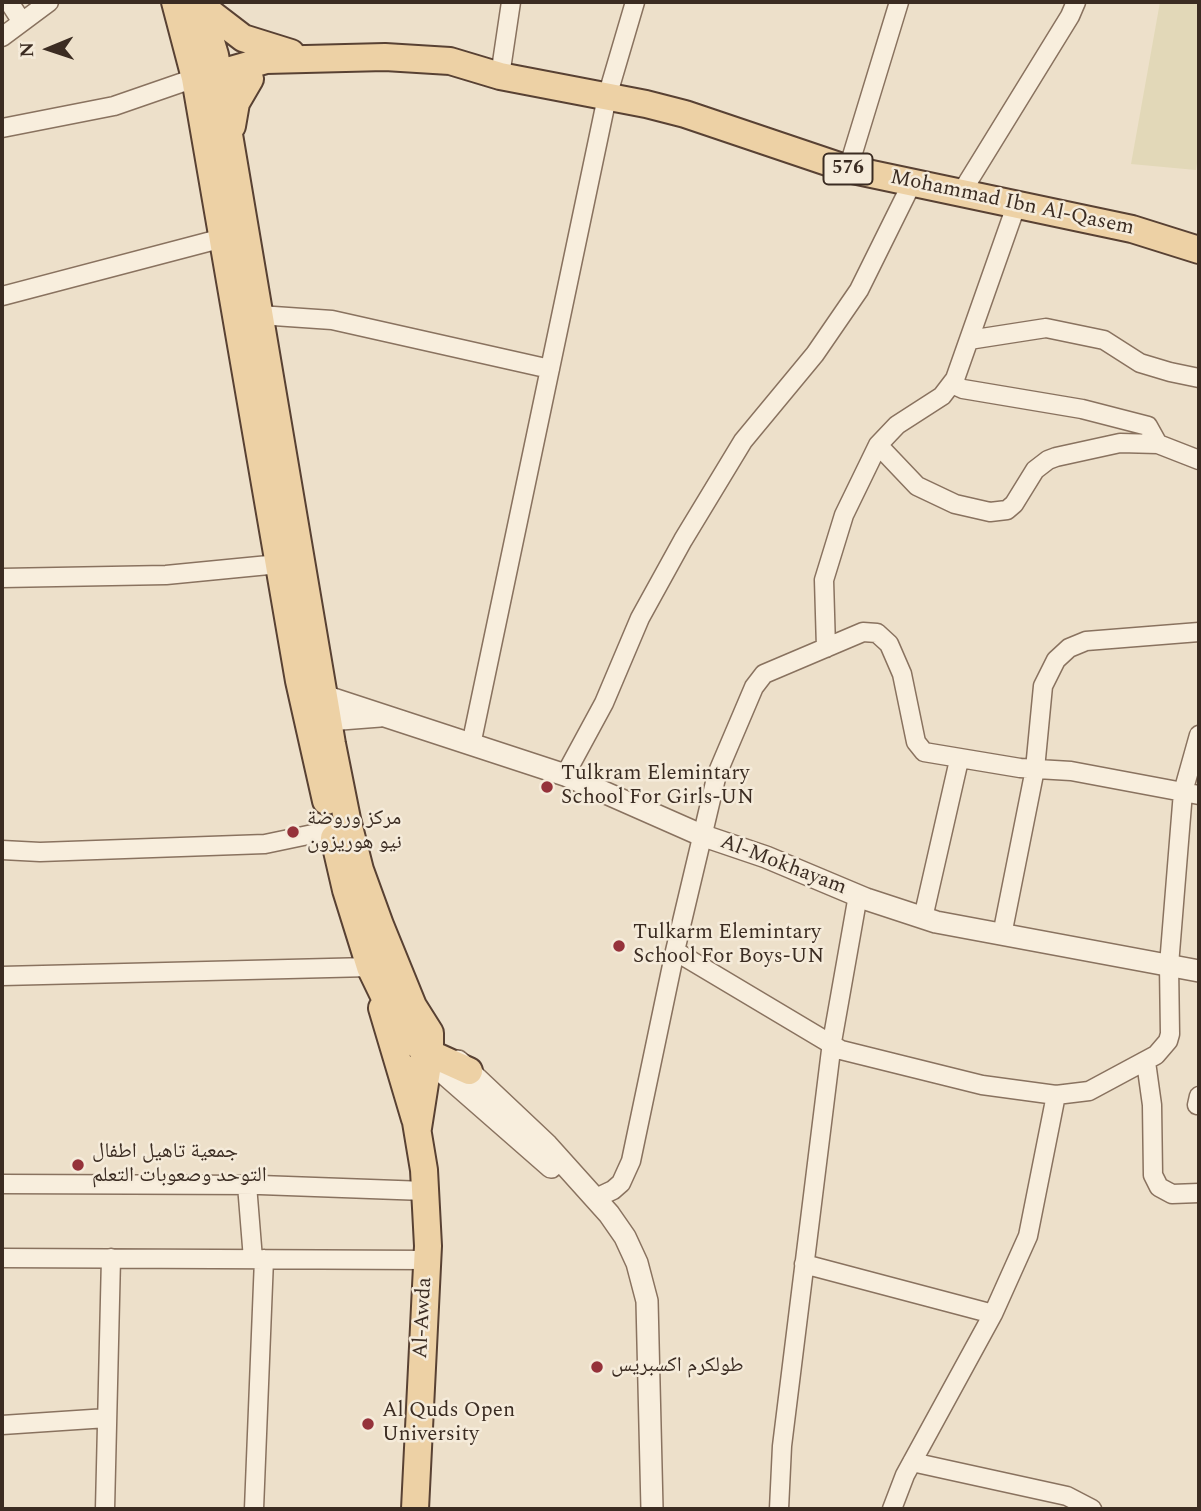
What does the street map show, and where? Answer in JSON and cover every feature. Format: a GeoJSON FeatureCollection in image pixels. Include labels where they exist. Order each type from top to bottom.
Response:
{"type":"FeatureCollection","features":[{"type":"Feature","properties":{"kind":"main road"},"geometry":{"type":"LineString","coordinates":[[191,3],[189,52],[212,79],[250,79],[316,69],[387,69],[500,76]]}},
{"type":"Feature","properties":{"kind":"main road"},"geometry":{"type":"LineString","coordinates":[[191,3],[243,38],[307,57]]}},
{"type":"Feature","properties":{"kind":"main road"},"geometry":{"type":"LineString","coordinates":[[191,3],[230,138],[319,710],[332,830],[346,891],[418,1128]]}},
{"type":"Feature","properties":{"kind":"main road"},"geometry":{"type":"LineString","coordinates":[[430,1046],[360,870],[279,564],[200,105],[212,79],[254,62],[307,57],[385,57],[450,61],[500,76]]}},
{"type":"Feature","properties":{"kind":"main road","name":"Mohammad Ibn Al-Qasem"},"geometry":{"type":"LineString","coordinates":[[500,76],[685,114],[848,169],[1132,229],[1199,250]]}},
{"type":"Feature","properties":{"kind":"main road"},"geometry":{"type":"LineString","coordinates":[[230,138],[236,103],[250,79]]}},
{"type":"Feature","properties":{"kind":"main road"},"geometry":{"type":"LineString","coordinates":[[370,967],[402,1025],[445,1059],[469,1071]]}},
{"type":"Feature","properties":{"kind":"main road"},"geometry":{"type":"LineString","coordinates":[[418,1128],[411,1098],[412,1085],[416,1067],[430,1046]]}},
{"type":"Feature","properties":{"kind":"main road","name":"Al-Awda"},"geometry":{"type":"LineString","coordinates":[[415,1509],[427,1260],[425,1191],[418,1128]]}},
{"type":"Feature","properties":{"kind":"street"},"geometry":{"type":"LineString","coordinates":[[9,2],[22,22]]}},
{"type":"Feature","properties":{"kind":"street"},"geometry":{"type":"LineString","coordinates":[[2,37],[49,2]]}},
{"type":"Feature","properties":{"kind":"street"},"geometry":{"type":"LineString","coordinates":[[500,76],[511,2]]}},
{"type":"Feature","properties":{"kind":"street"},"geometry":{"type":"LineString","coordinates":[[471,745],[607,97],[635,2]]}},
{"type":"Feature","properties":{"kind":"street"},"geometry":{"type":"LineString","coordinates":[[848,169],[899,2]]}},
{"type":"Feature","properties":{"kind":"street"},"geometry":{"type":"LineString","coordinates":[[961,193],[1076,2]]}},
{"type":"Feature","properties":{"kind":"street"},"geometry":{"type":"LineString","coordinates":[[2,128],[114,106],[212,79]]}},
{"type":"Feature","properties":{"kind":"street"},"geometry":{"type":"LineString","coordinates":[[565,775],[604,703],[640,618],[683,540],[743,441],[816,354],[859,290],[912,183]]}},
{"type":"Feature","properties":{"kind":"street"},"geometry":{"type":"LineString","coordinates":[[826,648],[824,580],[844,515],[878,445],[897,425],[942,396],[952,384],[1016,206]]}},
{"type":"Feature","properties":{"kind":"street"},"geometry":{"type":"LineString","coordinates":[[2,296],[223,238]]}},
{"type":"Feature","properties":{"kind":"street"},"geometry":{"type":"LineString","coordinates":[[259,315],[332,320],[550,369]]}},
{"type":"Feature","properties":{"kind":"street"},"geometry":{"type":"LineString","coordinates":[[969,340],[1046,328],[1104,340],[1140,363],[1199,377]]}},
{"type":"Feature","properties":{"kind":"street"},"geometry":{"type":"LineString","coordinates":[[952,384],[963,389],[1082,409],[1148,426],[1158,444]]}},
{"type":"Feature","properties":{"kind":"street"},"geometry":{"type":"LineString","coordinates":[[878,445],[917,486],[955,504],[998,512],[1014,504],[1035,470],[1048,460],[1111,444],[1158,444],[1199,460]]}},
{"type":"Feature","properties":{"kind":"street"},"geometry":{"type":"LineString","coordinates":[[2,578],[166,575],[279,564]]}},
{"type":"Feature","properties":{"kind":"street"},"geometry":{"type":"LineString","coordinates":[[596,1198],[621,1183],[631,1161],[675,951],[717,774],[759,680],[773,669],[870,631],[884,637],[902,674],[919,748],[930,755],[1071,771],[1191,794]]}},
{"type":"Feature","properties":{"kind":"street"},"geometry":{"type":"LineString","coordinates":[[1002,935],[1035,769],[1043,686],[1062,653],[1086,641],[1199,632]]}},
{"type":"Feature","properties":{"kind":"street","name":"Al-Mokhayam"},"geometry":{"type":"LineString","coordinates":[[319,710],[380,716],[565,775],[701,835],[766,857],[858,895],[923,918],[1199,971]]}},
{"type":"Feature","properties":{"kind":"street"},"geometry":{"type":"LineString","coordinates":[[675,951],[834,1050],[982,1085],[1056,1095],[1089,1091],[1146,1062],[1164,1048],[1170,1034],[1169,965],[1199,735]]}},
{"type":"Feature","properties":{"kind":"street"},"geometry":{"type":"LineString","coordinates":[[923,918],[959,760]]}},
{"type":"Feature","properties":{"kind":"street"},"geometry":{"type":"LineString","coordinates":[[2,850],[40,852],[265,844],[332,830]]}},
{"type":"Feature","properties":{"kind":"street"},"geometry":{"type":"LineString","coordinates":[[779,1509],[782,1446],[804,1264],[858,895]]}},
{"type":"Feature","properties":{"kind":"street"},"geometry":{"type":"LineString","coordinates":[[2,976],[370,967]]}},
{"type":"Feature","properties":{"kind":"street"},"geometry":{"type":"LineString","coordinates":[[430,1046],[542,1160],[596,1198]]}},
{"type":"Feature","properties":{"kind":"street"},"geometry":{"type":"LineString","coordinates":[[1146,1062],[1152,1105],[1153,1175],[1160,1187],[1172,1194],[1199,1193]]}},
{"type":"Feature","properties":{"kind":"street"},"geometry":{"type":"LineString","coordinates":[[469,1071],[547,1145],[596,1198],[625,1237],[643,1281],[647,1314],[652,1509]]}},
{"type":"Feature","properties":{"kind":"street"},"geometry":{"type":"LineString","coordinates":[[892,1509],[897,1490],[993,1314],[1028,1236],[1056,1095]]}},
{"type":"Feature","properties":{"kind":"street"},"geometry":{"type":"LineString","coordinates":[[2,1184],[247,1185],[425,1191]]}},
{"type":"Feature","properties":{"kind":"street"},"geometry":{"type":"LineString","coordinates":[[247,1185],[259,1259],[254,1509]]}},
{"type":"Feature","properties":{"kind":"street"},"geometry":{"type":"LineString","coordinates":[[2,1258],[427,1260]]}},
{"type":"Feature","properties":{"kind":"street"},"geometry":{"type":"LineString","coordinates":[[105,1509],[111,1258]]}},
{"type":"Feature","properties":{"kind":"street"},"geometry":{"type":"LineString","coordinates":[[804,1264],[993,1314]]}},
{"type":"Feature","properties":{"kind":"street"},"geometry":{"type":"LineString","coordinates":[[2,1425],[107,1418]]}},
{"type":"Feature","properties":{"kind":"street"},"geometry":{"type":"LineString","coordinates":[[912,1462],[1067,1496],[1092,1509]]}},
{"type":"Feature","properties":{"kind":"shaded area"},"geometry":{"type":"Polygon","coordinates":[[[1160,2],[1199,2],[1199,150],[1196,170],[1131,164],[1160,2]]]}},
{"type":"Feature","properties":{"kind":"place","name":"Tulkram Elemintary School For Girls-UN"},"geometry":{"type":"Point","coordinates":[547,787]}},
{"type":"Feature","properties":{"kind":"place","name":"مركز وروضة نيو هوريزون"},"geometry":{"type":"Point","coordinates":[293,832]}},
{"type":"Feature","properties":{"kind":"place","name":"Tulkarm Elemintary School For Boys-UN"},"geometry":{"type":"Point","coordinates":[619,946]}},
{"type":"Feature","properties":{"kind":"place","name":"جمعية تاهيل اطفال التوحد وصعوبات التعلم"},"geometry":{"type":"Point","coordinates":[78,1165]}},
{"type":"Feature","properties":{"kind":"place","name":"طولكرم اكسبريس"},"geometry":{"type":"Point","coordinates":[597,1367]}},
{"type":"Feature","properties":{"kind":"place","name":"Al Quds Open University"},"geometry":{"type":"Point","coordinates":[368,1424]}}]}
